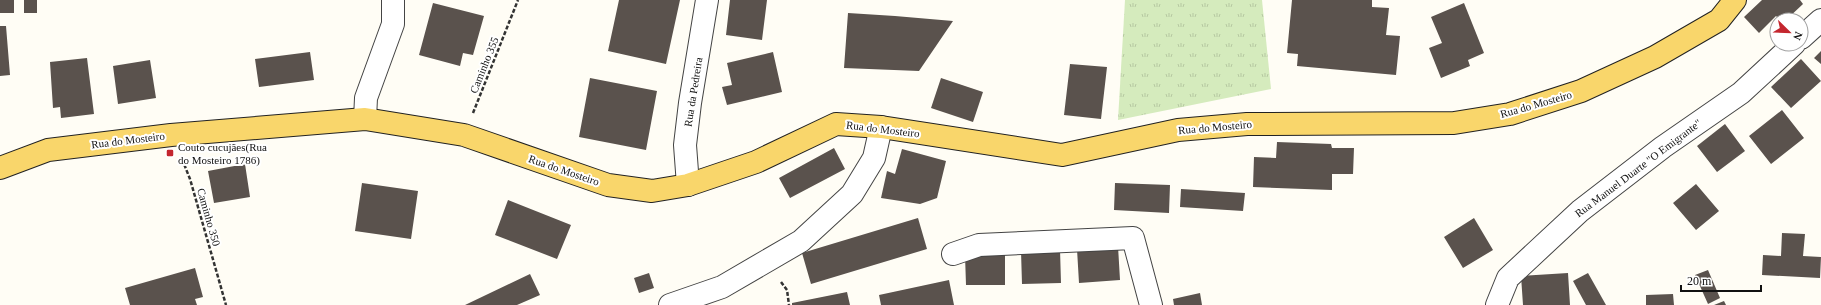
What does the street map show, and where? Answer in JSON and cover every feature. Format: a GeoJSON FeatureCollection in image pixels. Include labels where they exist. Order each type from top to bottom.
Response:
{"type":"FeatureCollection","features":[{"type":"Feature","properties":{"kind":"main road","name":"Rua do Mosteiro"},"geometry":{"type":"LineString","coordinates":[[0,168],[48,150],[171,135],[364,119],[464,135],[608,185],[652,191],[688,185],[756,162],[836,124],[881,127],[1062,155],[1178,130],[1247,124],[1454,122],[1510,114],[1581,92],[1655,56],[1719,20],[1735,0]]}},
{"type":"Feature","properties":{"kind":"street"},"geometry":{"type":"LineString","coordinates":[[364,119],[366,98],[393,24],[393,0]]}},
{"type":"Feature","properties":{"kind":"street","name":"Rua da Pedreira"},"geometry":{"type":"LineString","coordinates":[[688,185],[685,145],[690,103],[707,0]]}},
{"type":"Feature","properties":{"kind":"street"},"geometry":{"type":"LineString","coordinates":[[1809,31],[1821,20]]}},
{"type":"Feature","properties":{"kind":"street","name":"Rua Manuel Duarte \"O Emigrante\""},"geometry":{"type":"LineString","coordinates":[[1497,305],[1508,278],[1580,211],[1663,147],[1741,93],[1785,52]]}},
{"type":"Feature","properties":{"kind":"street"},"geometry":{"type":"LineString","coordinates":[[670,305],[722,287],[801,241],[852,194],[874,158],[881,127]]}},
{"type":"Feature","properties":{"kind":"street"},"geometry":{"type":"LineString","coordinates":[[953,254],[979,245],[1133,238],[1151,305]]}},
{"type":"Feature","properties":{"kind":"path","name":"Caminho 355"},"geometry":{"type":"LineString","coordinates":[[464,135],[518,0]]}},
{"type":"Feature","properties":{"kind":"path","name":"Caminho 350"},"geometry":{"type":"LineString","coordinates":[[171,135],[190,179],[226,305]]}},
{"type":"Feature","properties":{"kind":"green space"},"geometry":{"type":"Polygon","coordinates":[[[1125,0],[1262,0],[1271,89],[1118,120],[1125,0]]]}},
{"type":"Feature","properties":{"kind":"building"},"geometry":{"type":"Polygon","coordinates":[[[0,0],[14,0],[14,13],[0,13],[0,0]]]}},
{"type":"Feature","properties":{"kind":"building"},"geometry":{"type":"Polygon","coordinates":[[[24,0],[37,0],[37,13],[24,13],[24,0]]]}},
{"type":"Feature","properties":{"kind":"building"},"geometry":{"type":"Polygon","coordinates":[[[619,0],[680,0],[666,64],[608,51],[619,0]]]}},
{"type":"Feature","properties":{"kind":"building"},"geometry":{"type":"Polygon","coordinates":[[[730,0],[767,0],[762,40],[726,35],[730,0]]]}},
{"type":"Feature","properties":{"kind":"building"},"geometry":{"type":"Polygon","coordinates":[[[1292,0],[1372,0],[1372,7],[1389,8],[1386,35],[1400,36],[1396,75],[1297,66],[1298,54],[1287,53],[1292,0]]]}},
{"type":"Feature","properties":{"kind":"building"},"geometry":{"type":"Polygon","coordinates":[[[1762,0],[1800,0],[1803,4],[1794,12],[1769,12],[1769,23],[1759,33],[1744,17],[1762,0]]]}},
{"type":"Feature","properties":{"kind":"building"},"geometry":{"type":"Polygon","coordinates":[[[433,3],[484,16],[473,55],[463,53],[460,66],[419,55],[433,3]]]}},
{"type":"Feature","properties":{"kind":"building"},"geometry":{"type":"Polygon","coordinates":[[[1464,3],[1484,53],[1468,60],[1470,66],[1441,78],[1429,48],[1442,43],[1431,17],[1464,3]]]}},
{"type":"Feature","properties":{"kind":"building"},"geometry":{"type":"Polygon","coordinates":[[[848,13],[953,21],[919,71],[844,68],[848,13]]]}},
{"type":"Feature","properties":{"kind":"building"},"geometry":{"type":"Polygon","coordinates":[[[0,26],[6,26],[10,75],[0,76],[0,26]]]}},
{"type":"Feature","properties":{"kind":"building"},"geometry":{"type":"Polygon","coordinates":[[[1821,51],[1821,64],[1814,58],[1821,51]]]}},
{"type":"Feature","properties":{"kind":"building"},"geometry":{"type":"Polygon","coordinates":[[[310,52],[314,80],[259,87],[255,59],[310,52]]]}},
{"type":"Feature","properties":{"kind":"building"},"geometry":{"type":"Polygon","coordinates":[[[773,52],[782,92],[727,105],[722,87],[732,85],[727,63],[773,52]]]}},
{"type":"Feature","properties":{"kind":"building"},"geometry":{"type":"Polygon","coordinates":[[[87,58],[94,114],[61,118],[60,107],[53,108],[50,62],[87,58]]]}},
{"type":"Feature","properties":{"kind":"building"},"geometry":{"type":"Polygon","coordinates":[[[1801,59],[1821,81],[1791,108],[1771,87],[1801,59]]]}},
{"type":"Feature","properties":{"kind":"building"},"geometry":{"type":"Polygon","coordinates":[[[150,60],[156,98],[118,104],[113,66],[150,60]]]}},
{"type":"Feature","properties":{"kind":"building"},"geometry":{"type":"Polygon","coordinates":[[[1070,64],[1107,67],[1101,119],[1064,115],[1070,64]]]}},
{"type":"Feature","properties":{"kind":"building"},"geometry":{"type":"Polygon","coordinates":[[[590,78],[657,91],[646,150],[579,137],[590,78]]]}},
{"type":"Feature","properties":{"kind":"building"},"geometry":{"type":"Polygon","coordinates":[[[941,78],[983,92],[973,122],[931,108],[941,78]]]}},
{"type":"Feature","properties":{"kind":"building"},"geometry":{"type":"Polygon","coordinates":[[[1782,110],[1804,138],[1771,164],[1749,136],[1782,110]]]}},
{"type":"Feature","properties":{"kind":"building"},"geometry":{"type":"Polygon","coordinates":[[[1725,124],[1745,151],[1717,172],[1697,146],[1725,124]]]}},
{"type":"Feature","properties":{"kind":"building"},"geometry":{"type":"Polygon","coordinates":[[[1277,142],[1331,144],[1332,148],[1354,148],[1353,174],[1332,174],[1332,190],[1253,187],[1254,157],[1276,158],[1277,142]]]}},
{"type":"Feature","properties":{"kind":"building"},"geometry":{"type":"Polygon","coordinates":[[[834,148],[845,169],[790,198],[779,178],[834,148]]]}},
{"type":"Feature","properties":{"kind":"building"},"geometry":{"type":"Polygon","coordinates":[[[902,149],[946,161],[937,198],[920,204],[881,198],[887,171],[895,174],[902,149]]]}},
{"type":"Feature","properties":{"kind":"building"},"geometry":{"type":"Polygon","coordinates":[[[245,164],[250,197],[214,203],[208,171],[245,164]]]}},
{"type":"Feature","properties":{"kind":"building"},"geometry":{"type":"Polygon","coordinates":[[[362,183],[418,191],[411,239],[355,231],[362,183]]]}},
{"type":"Feature","properties":{"kind":"building"},"geometry":{"type":"Polygon","coordinates":[[[1115,183],[1170,185],[1169,213],[1114,210],[1115,183]]]}},
{"type":"Feature","properties":{"kind":"building"},"geometry":{"type":"Polygon","coordinates":[[[1696,184],[1719,211],[1696,230],[1673,203],[1696,184]]]}},
{"type":"Feature","properties":{"kind":"building"},"geometry":{"type":"Polygon","coordinates":[[[1181,189],[1245,193],[1243,211],[1180,207],[1181,189]]]}},
{"type":"Feature","properties":{"kind":"building"},"geometry":{"type":"Polygon","coordinates":[[[508,200],[571,225],[557,259],[495,235],[508,200]]]}},
{"type":"Feature","properties":{"kind":"building"},"geometry":{"type":"Polygon","coordinates":[[[918,218],[927,249],[811,284],[802,253],[918,218]]]}},
{"type":"Feature","properties":{"kind":"building"},"geometry":{"type":"Polygon","coordinates":[[[1474,218],[1493,250],[1463,268],[1444,237],[1474,218]]]}},
{"type":"Feature","properties":{"kind":"building"},"geometry":{"type":"Polygon","coordinates":[[[1782,233],[1805,234],[1803,256],[1821,257],[1820,278],[1762,275],[1763,255],[1781,256],[1782,233]]]}},
{"type":"Feature","properties":{"kind":"building"},"geometry":{"type":"Polygon","coordinates":[[[1118,246],[1120,280],[1079,283],[1077,249],[1118,246]]]}},
{"type":"Feature","properties":{"kind":"building"},"geometry":{"type":"Polygon","coordinates":[[[1060,249],[1061,283],[1022,284],[1021,251],[1060,249]]]}},
{"type":"Feature","properties":{"kind":"building"},"geometry":{"type":"Polygon","coordinates":[[[1005,254],[1005,285],[966,285],[965,255],[1005,254]]]}},
{"type":"Feature","properties":{"kind":"building"},"geometry":{"type":"Polygon","coordinates":[[[195,268],[203,297],[195,299],[197,305],[130,305],[125,288],[195,268]]]}},
{"type":"Feature","properties":{"kind":"building"},"geometry":{"type":"Polygon","coordinates":[[[1708,270],[1720,298],[1708,304],[1695,275],[1708,270]]]}},
{"type":"Feature","properties":{"kind":"building"},"geometry":{"type":"Polygon","coordinates":[[[649,273],[654,288],[639,293],[634,278],[649,273]]]}},
{"type":"Feature","properties":{"kind":"building"},"geometry":{"type":"Polygon","coordinates":[[[1568,273],[1570,305],[1523,305],[1521,276],[1568,273]]]}},
{"type":"Feature","properties":{"kind":"building"},"geometry":{"type":"Polygon","coordinates":[[[1588,273],[1606,305],[1586,305],[1573,281],[1588,273]]]}},
{"type":"Feature","properties":{"kind":"building"},"geometry":{"type":"Polygon","coordinates":[[[530,274],[540,295],[517,305],[465,305],[530,274]]]}},
{"type":"Feature","properties":{"kind":"building"},"geometry":{"type":"Polygon","coordinates":[[[949,280],[954,305],[881,305],[879,295],[949,280]]]}},
{"type":"Feature","properties":{"kind":"building"},"geometry":{"type":"Polygon","coordinates":[[[847,292],[850,305],[792,305],[792,303],[847,292]]]}},
{"type":"Feature","properties":{"kind":"building"},"geometry":{"type":"Polygon","coordinates":[[[1200,293],[1202,305],[1174,305],[1173,299],[1200,293]]]}},
{"type":"Feature","properties":{"kind":"building"},"geometry":{"type":"Polygon","coordinates":[[[1673,294],[1674,305],[1646,305],[1646,295],[1673,294]]]}},
{"type":"Feature","properties":{"kind":"building"},"geometry":{"type":"Polygon","coordinates":[[[1724,301],[1726,305],[1714,305],[1724,301]]]}},
{"type":"Feature","properties":{"kind":"place","name":"Couto cucujães(Rua do Mosteiro 1786)"},"geometry":{"type":"Point","coordinates":[170,153]}}]}
